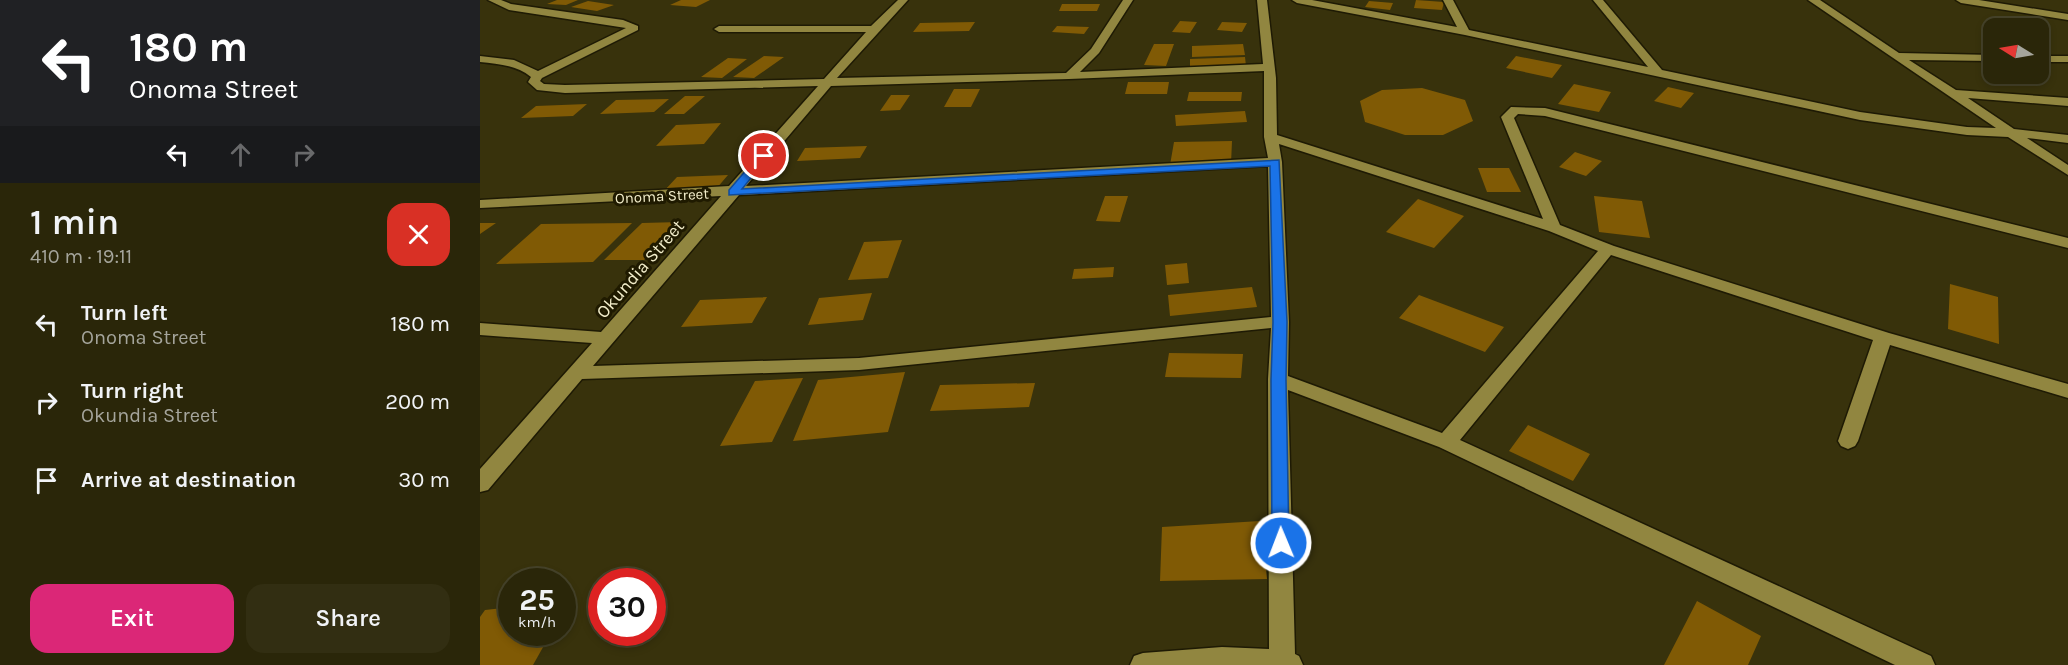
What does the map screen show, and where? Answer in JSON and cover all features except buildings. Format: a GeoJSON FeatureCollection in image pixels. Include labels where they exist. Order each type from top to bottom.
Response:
{"type":"FeatureCollection","features":[{"type":"Feature","properties":{"kind":"street"},"geometry":{"type":"LineString","coordinates":[[493,0],[509,8],[623,23],[634,28],[537,76],[534,82],[541,87],[565,89],[827,83],[1268,67]]}},
{"type":"Feature","properties":{"kind":"street","name":"Okundia Street"},"geometry":{"type":"LineString","coordinates":[[480,484],[874,29],[903,0]]}},
{"type":"Feature","properties":{"kind":"street"},"geometry":{"type":"LineString","coordinates":[[1069,76],[1095,51],[1128,0]]}},
{"type":"Feature","properties":{"kind":"street"},"geometry":{"type":"LineString","coordinates":[[1143,665],[1222,659],[1286,663],[1275,162],[1271,137],[1270,78],[1262,0]]}},
{"type":"Feature","properties":{"kind":"street"},"geometry":{"type":"LineString","coordinates":[[1298,0],[1465,32],[1860,116],[1967,131],[2068,139]]}},
{"type":"Feature","properties":{"kind":"street"},"geometry":{"type":"LineString","coordinates":[[1448,0],[1465,32]]}},
{"type":"Feature","properties":{"kind":"street"},"geometry":{"type":"LineString","coordinates":[[1598,0],[1659,74]]}},
{"type":"Feature","properties":{"kind":"street"},"geometry":{"type":"LineString","coordinates":[[1813,0],[2068,171]]}},
{"type":"Feature","properties":{"kind":"street"},"geometry":{"type":"LineString","coordinates":[[1961,0],[2068,17]]}},
{"type":"Feature","properties":{"kind":"street"},"geometry":{"type":"LineString","coordinates":[[719,29],[874,29]]}},
{"type":"Feature","properties":{"kind":"street"},"geometry":{"type":"LineString","coordinates":[[1896,56],[1983,58]]}},
{"type":"Feature","properties":{"kind":"street"},"geometry":{"type":"LineString","coordinates":[[480,59],[515,63],[527,67],[537,76]]}},
{"type":"Feature","properties":{"kind":"street"},"geometry":{"type":"LineString","coordinates":[[2049,59],[2068,59]]}},
{"type":"Feature","properties":{"kind":"street"},"geometry":{"type":"LineString","coordinates":[[1953,94],[2068,102]]}},
{"type":"Feature","properties":{"kind":"street"},"geometry":{"type":"LineString","coordinates":[[1554,228],[1507,117],[1515,110],[1545,112],[2068,243]]}},
{"type":"Feature","properties":{"kind":"street"},"geometry":{"type":"LineString","coordinates":[[1271,137],[1883,337],[2068,391]]}},
{"type":"Feature","properties":{"kind":"street","name":"Onoma Street"},"geometry":{"type":"LineString","coordinates":[[480,204],[1275,162]]}},
{"type":"Feature","properties":{"kind":"street"},"geometry":{"type":"LineString","coordinates":[[1446,442],[1608,249]]}},
{"type":"Feature","properties":{"kind":"street"},"geometry":{"type":"LineString","coordinates":[[576,374],[859,364],[1280,322]]}},
{"type":"Feature","properties":{"kind":"street"},"geometry":{"type":"LineString","coordinates":[[480,329],[607,338]]}},
{"type":"Feature","properties":{"kind":"street"},"geometry":{"type":"LineString","coordinates":[[1848,441],[1883,337]]}},
{"type":"Feature","properties":{"kind":"street"},"geometry":{"type":"LineString","coordinates":[[1278,380],[1446,442],[1922,665]]}},
{"type":"Feature","properties":{"kind":"route"},"geometry":{"type":"LineString","coordinates":[[764,156],[732,192],[1275,162],[1280,322],[1278,380],[1281,543]]}}]}
